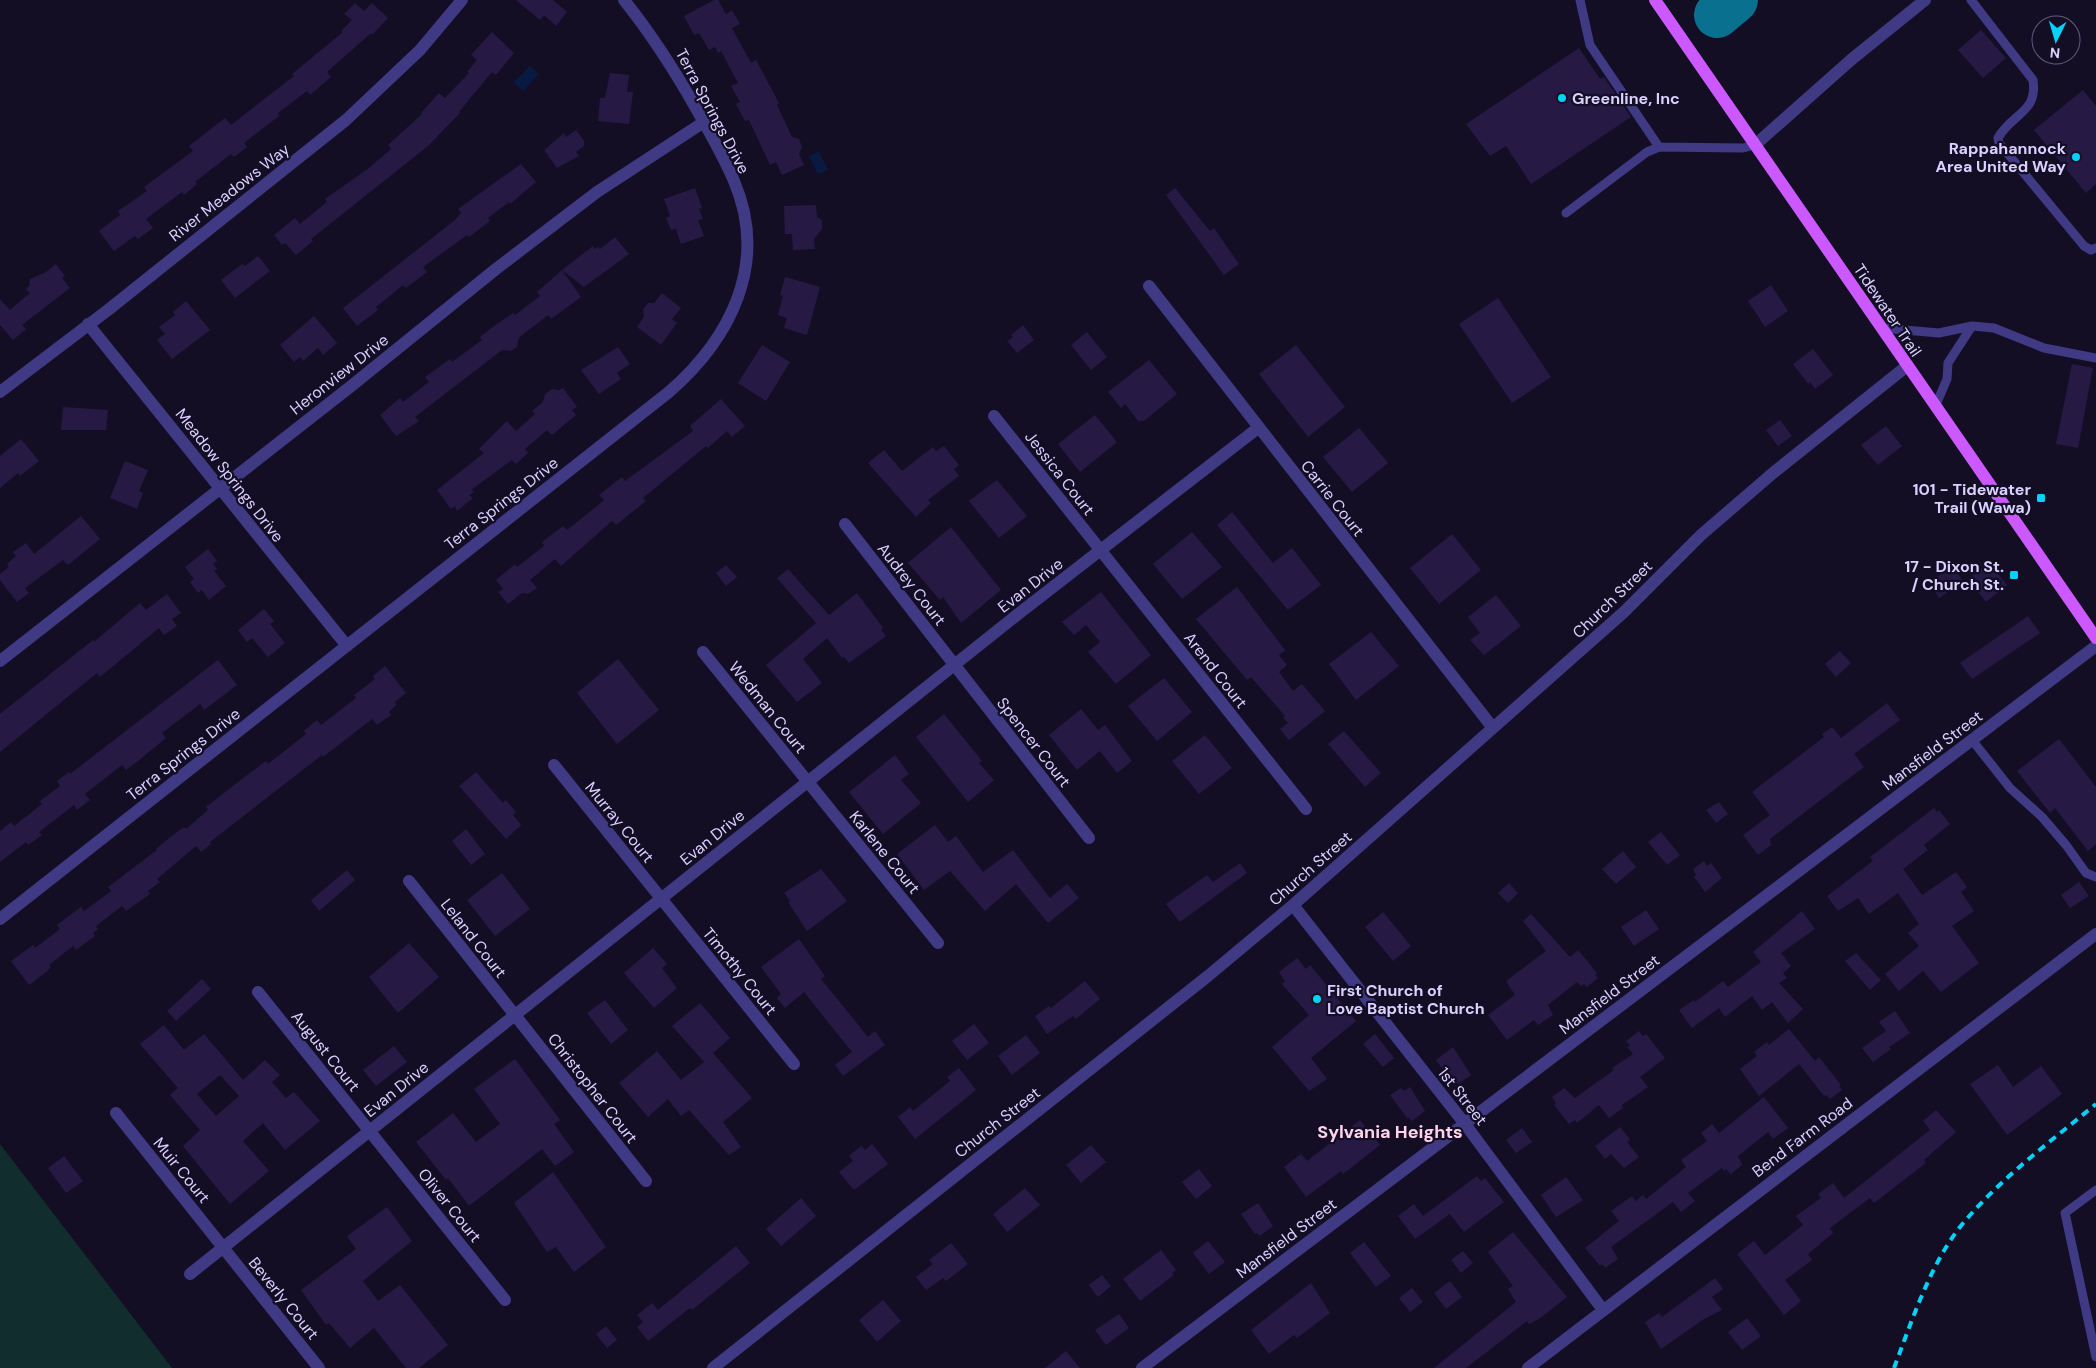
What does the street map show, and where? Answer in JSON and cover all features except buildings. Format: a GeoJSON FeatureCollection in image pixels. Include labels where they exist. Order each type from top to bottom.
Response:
{"type":"FeatureCollection","features":[{"type":"Feature","properties":{"kind":"main road","name":"Tidewater Trail"},"geometry":{"type":"LineString","coordinates":[[1655,0],[2096,638]]}},
{"type":"Feature","properties":{"kind":"street","name":"River Meadows Way"},"geometry":{"type":"LineString","coordinates":[[0,392],[346,120],[420,50],[462,0]]}},
{"type":"Feature","properties":{"kind":"street","name":"Terra Springs Drive"},"geometry":{"type":"LineString","coordinates":[[0,919],[668,392],[691,373],[711,350],[727,324],[738,300],[744,271],[746,232],[742,206],[734,181],[704,122],[663,52],[624,0]]}},
{"type":"Feature","properties":{"kind":"street"},"geometry":{"type":"LineString","coordinates":[[1755,145],[1852,59],[1925,0]]}},
{"type":"Feature","properties":{"kind":"street","name":"Heronview Drive"},"geometry":{"type":"LineString","coordinates":[[0,661],[496,269],[597,192],[704,122]]}},
{"type":"Feature","properties":{"kind":"street","name":"Carrie Court"},"geometry":{"type":"LineString","coordinates":[[1149,286],[1493,728]]}},
{"type":"Feature","properties":{"kind":"street","name":"Meadow Springs Drive"},"geometry":{"type":"LineString","coordinates":[[88,324],[347,646]]}},
{"type":"Feature","properties":{"kind":"street","name":"Church Street"},"geometry":{"type":"LineString","coordinates":[[713,1368],[1184,995],[1293,905],[1624,612],[1701,535],[1773,473],[1907,366]]}},
{"type":"Feature","properties":{"kind":"street","name":"Jessica Court"},"geometry":{"type":"LineString","coordinates":[[994,416],[1100,550]]}},
{"type":"Feature","properties":{"kind":"street","name":"Evan Drive"},"geometry":{"type":"LineString","coordinates":[[190,1274],[954,665],[1258,428]]}},
{"type":"Feature","properties":{"kind":"street","name":"Audrey Court"},"geometry":{"type":"LineString","coordinates":[[845,524],[954,665]]}},
{"type":"Feature","properties":{"kind":"street","name":"Arend Court"},"geometry":{"type":"LineString","coordinates":[[1100,550],[1306,809]]}},
{"type":"Feature","properties":{"kind":"street","name":"Mansfield Street"},"geometry":{"type":"LineString","coordinates":[[1142,1368],[2096,646]]}},
{"type":"Feature","properties":{"kind":"street","name":"Wedman Court"},"geometry":{"type":"LineString","coordinates":[[703,652],[808,782]]}},
{"type":"Feature","properties":{"kind":"street","name":"Spencer Court"},"geometry":{"type":"LineString","coordinates":[[954,665],[1088,838]]}},
{"type":"Feature","properties":{"kind":"street","name":"Murray Court"},"geometry":{"type":"LineString","coordinates":[[554,765],[661,898]]}},
{"type":"Feature","properties":{"kind":"street","name":"Karlene Court"},"geometry":{"type":"LineString","coordinates":[[808,782],[938,943]]}},
{"type":"Feature","properties":{"kind":"street","name":"Leland Court"},"geometry":{"type":"LineString","coordinates":[[409,882],[515,1015]]}},
{"type":"Feature","properties":{"kind":"street","name":"Timothy Court"},"geometry":{"type":"LineString","coordinates":[[661,898],[794,1064]]}},
{"type":"Feature","properties":{"kind":"street","name":"1st Street"},"geometry":{"type":"LineString","coordinates":[[1293,905],[1465,1124],[1603,1310]]}},
{"type":"Feature","properties":{"kind":"street","name":"Bend Farm Road"},"geometry":{"type":"LineString","coordinates":[[1528,1368],[2096,934]]}},
{"type":"Feature","properties":{"kind":"street","name":"August Court"},"geometry":{"type":"LineString","coordinates":[[258,992],[369,1131]]}},
{"type":"Feature","properties":{"kind":"street","name":"Christopher Court"},"geometry":{"type":"LineString","coordinates":[[515,1015],[646,1181]]}},
{"type":"Feature","properties":{"kind":"street","name":"Muir Court"},"geometry":{"type":"LineString","coordinates":[[116,1113],[223,1247]]}},
{"type":"Feature","properties":{"kind":"street","name":"Oliver Court"},"geometry":{"type":"LineString","coordinates":[[369,1131],[505,1300]]}},
{"type":"Feature","properties":{"kind":"street","name":"Beverly Court"},"geometry":{"type":"LineString","coordinates":[[223,1247],[319,1368]]}},
{"type":"Feature","properties":{"kind":"lane"},"geometry":{"type":"LineString","coordinates":[[1580,0],[1590,45],[1659,147]]}},
{"type":"Feature","properties":{"kind":"lane"},"geometry":{"type":"LineString","coordinates":[[1971,0],[2033,80],[2035,94],[2031,104],[2004,127],[1998,138],[1999,143],[2084,246],[2090,250],[2096,248]]}},
{"type":"Feature","properties":{"kind":"lane"},"geometry":{"type":"LineString","coordinates":[[1566,213],[1647,152],[1659,147],[1743,148],[1755,145]]}},
{"type":"Feature","properties":{"kind":"lane"},"geometry":{"type":"LineString","coordinates":[[1935,407],[1947,379],[1948,363],[1972,326]]}},
{"type":"Feature","properties":{"kind":"lane"},"geometry":{"type":"LineString","coordinates":[[1881,328],[1939,333],[1972,326],[1994,328],[2044,348],[2096,358]]}},
{"type":"Feature","properties":{"kind":"lane"},"geometry":{"type":"LineString","coordinates":[[1972,740],[2010,788],[2042,817],[2066,845],[2086,873],[2096,877]]}},
{"type":"Feature","properties":{"kind":"lane"},"geometry":{"type":"LineString","coordinates":[[2096,1190],[2065,1213],[2096,1357]]}},
{"type":"Feature","properties":{"kind":"green space"},"geometry":{"type":"Polygon","coordinates":[[[0,1144],[172,1368],[0,1368],[0,1144]]]}},
{"type":"Feature","properties":{"kind":"water"},"geometry":{"type":"Polygon","coordinates":[[[530,66],[539,74],[523,91],[514,82],[530,66]]]}},
{"type":"Feature","properties":{"kind":"water"},"geometry":{"type":"Polygon","coordinates":[[[819,152],[828,170],[818,174],[809,156],[819,152]]]}},
{"type":"Feature","properties":{"kind":"taxiway"},"geometry":{"type":"LineString","coordinates":[[1717,15],[1735,0]]}},
{"type":"Feature","properties":{"kind":"railway"},"geometry":{"type":"LineString","coordinates":[[1894,1368],[1930,1276],[1949,1242],[1960,1227],[2008,1177],[2096,1104]]}},
{"type":"Feature","properties":{"kind":"place","name":"Greenline, Inc"},"geometry":{"type":"Point","coordinates":[1562,98]}},
{"type":"Feature","properties":{"kind":"place","name":"Rappahannock Area United Way"},"geometry":{"type":"Point","coordinates":[2076,157]}},
{"type":"Feature","properties":{"kind":"place","name":"101 - Tidewater Trail (Wawa)"},"geometry":{"type":"Point","coordinates":[2041,498]}},
{"type":"Feature","properties":{"kind":"place","name":"17 - Dixon St. / Church St."},"geometry":{"type":"Point","coordinates":[2014,575]}},
{"type":"Feature","properties":{"kind":"place","name":"First Church of Love Baptist Church"},"geometry":{"type":"Point","coordinates":[1317,999]}},
{"type":"Feature","properties":{"kind":"district","name":"Sylvania Heights"},"geometry":{"type":"Point","coordinates":[1390,1132]}}]}
